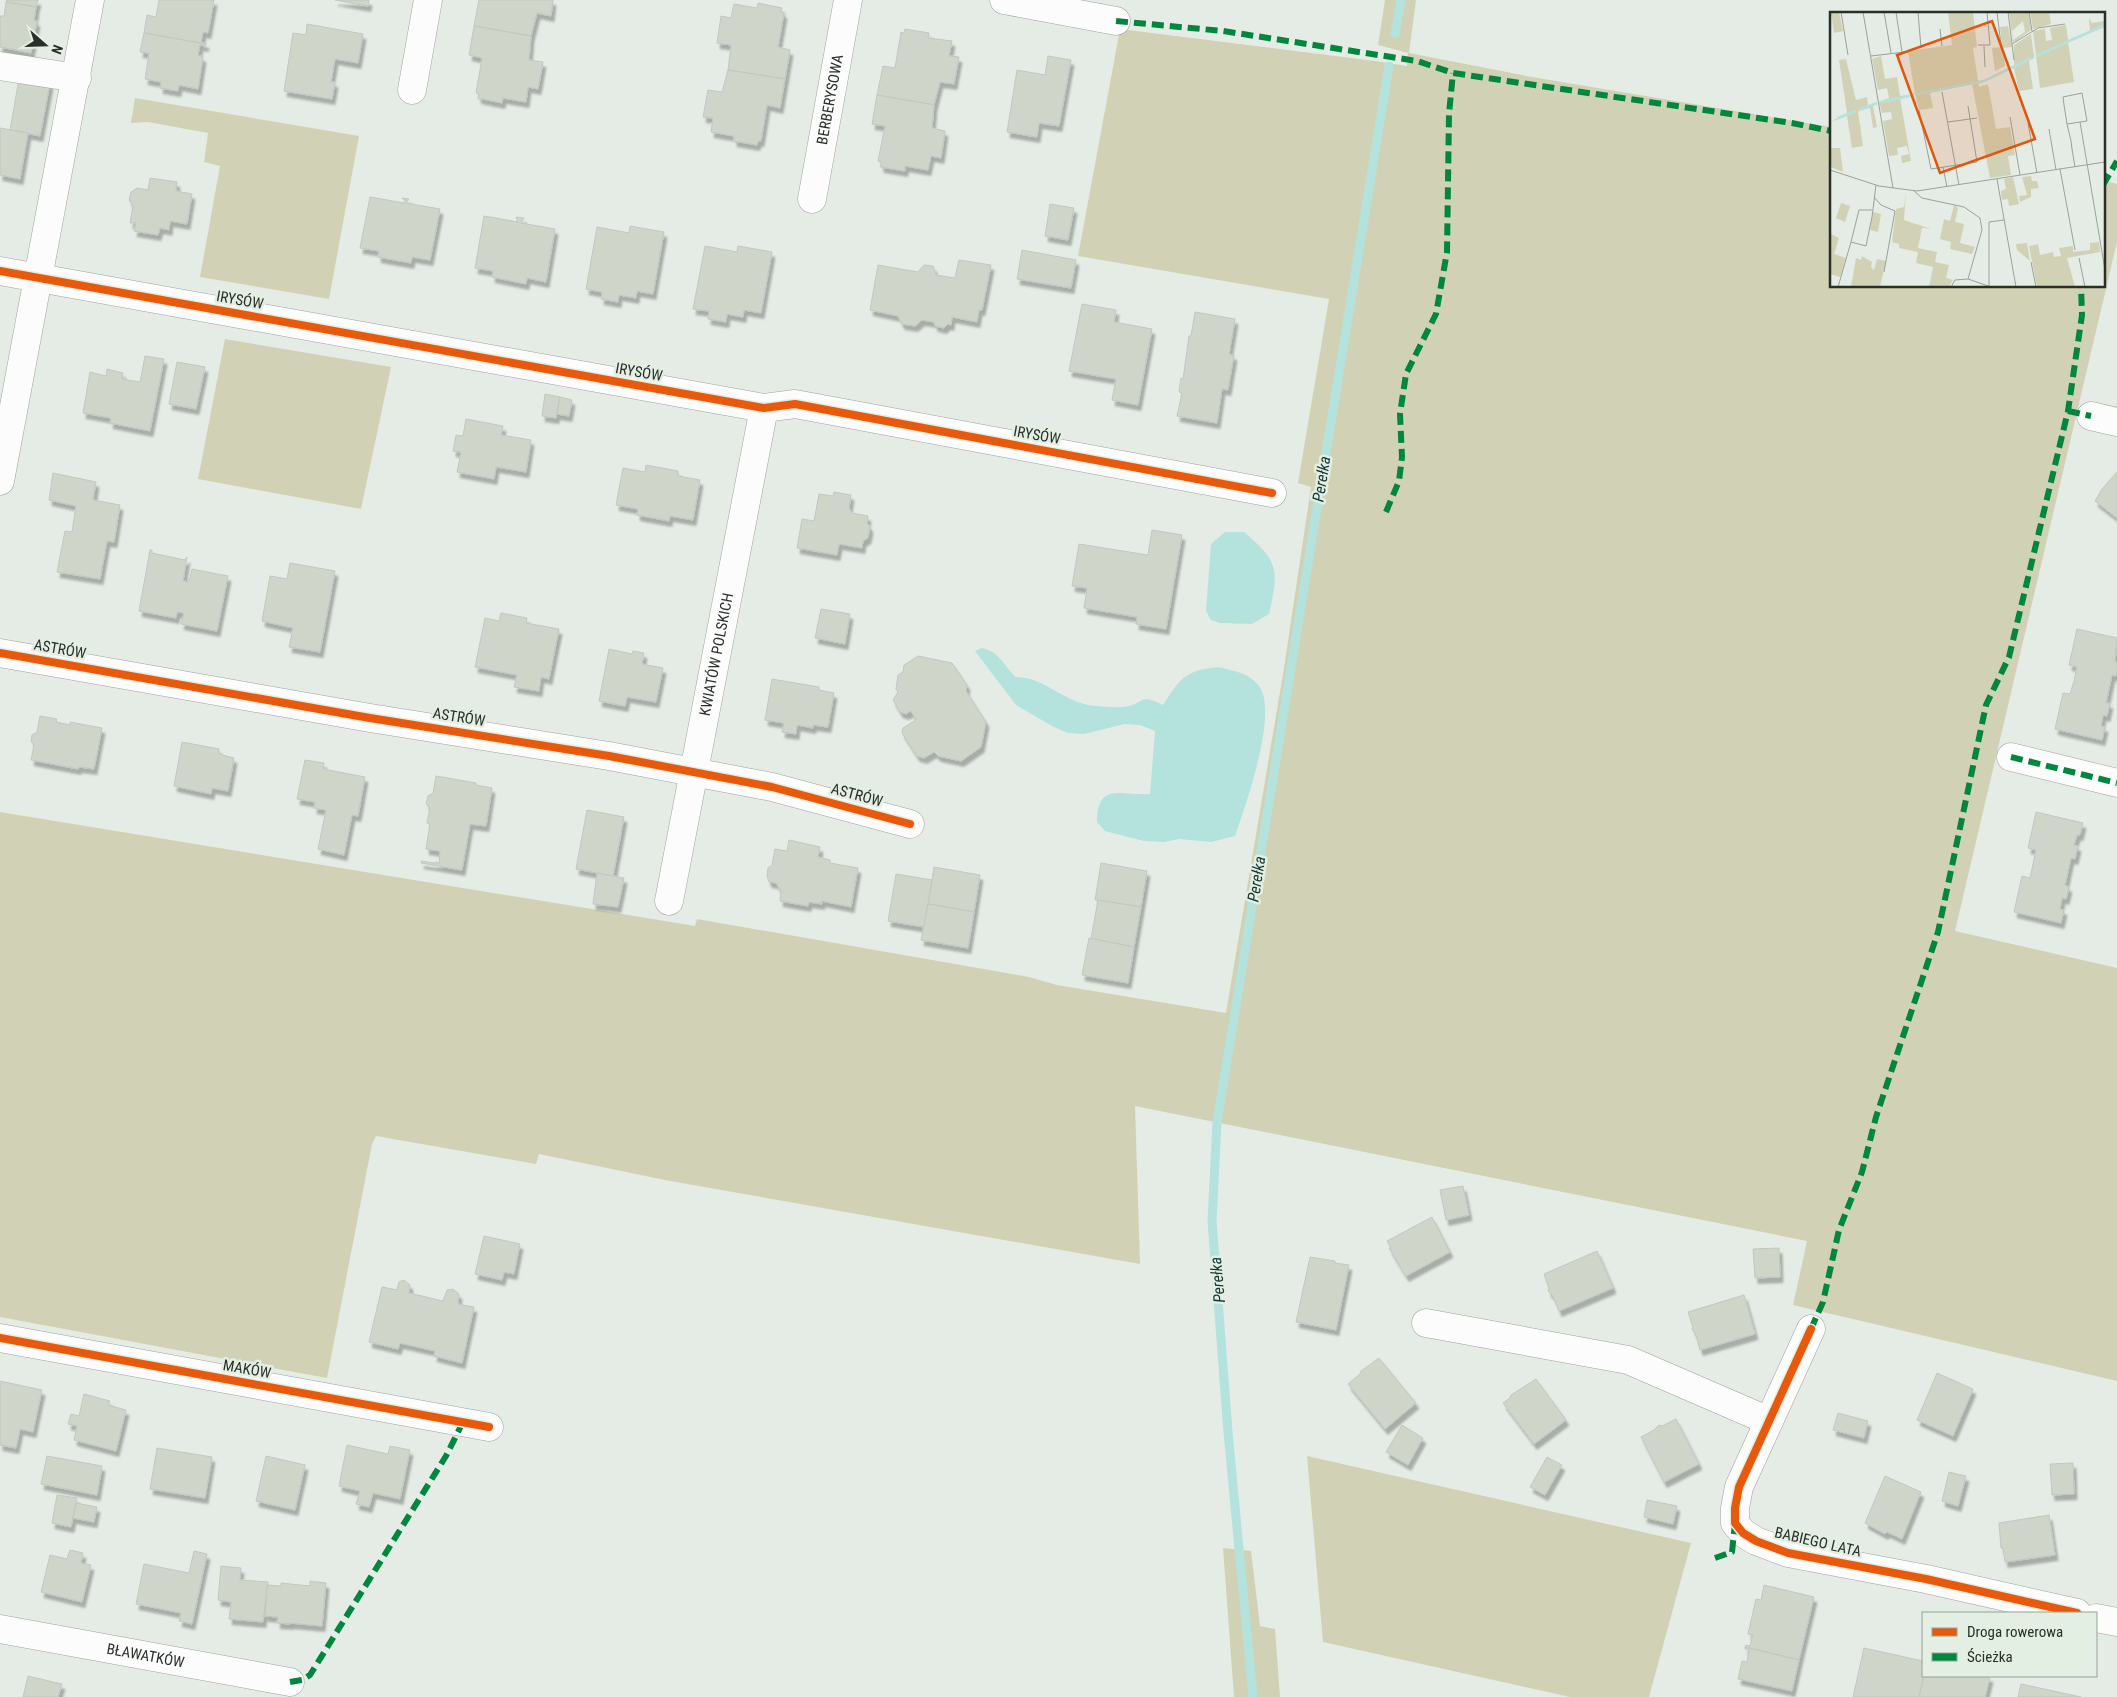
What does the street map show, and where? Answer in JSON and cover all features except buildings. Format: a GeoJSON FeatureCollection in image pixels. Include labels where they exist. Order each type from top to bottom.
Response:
{"type":"FeatureCollection","features":[{"type":"Feature","properties":{"kind":"street"},"geometry":{"type":"LineString","coordinates":[[0,481],[77,78],[90,0]]}},
{"type":"Feature","properties":{"kind":"street"},"geometry":{"type":"LineString","coordinates":[[412,90],[428,0]]}},
{"type":"Feature","properties":{"kind":"street","name":"BERBERYSOWA"},"geometry":{"type":"LineString","coordinates":[[812,199],[848,0]]}},
{"type":"Feature","properties":{"kind":"street"},"geometry":{"type":"LineString","coordinates":[[1004,0],[1116,21]]}},
{"type":"Feature","properties":{"kind":"street"},"geometry":{"type":"LineString","coordinates":[[0,66],[77,78]]}},
{"type":"Feature","properties":{"kind":"street","name":"IRYSÓW"},"geometry":{"type":"LineString","coordinates":[[0,271],[764,408],[795,404],[1272,493]]}},
{"type":"Feature","properties":{"kind":"street","name":"KWIATÓW POLSKICH"},"geometry":{"type":"LineString","coordinates":[[669,901],[764,408]]}},
{"type":"Feature","properties":{"kind":"street","name":"ASTRÓW"},"geometry":{"type":"LineString","coordinates":[[0,653],[370,718],[609,756],[772,787],[910,824]]}},
{"type":"Feature","properties":{"kind":"street"},"geometry":{"type":"LineString","coordinates":[[2011,757],[2117,783]]}},
{"type":"Feature","properties":{"kind":"street"},"geometry":{"type":"LineString","coordinates":[[1426,1323],[1628,1360],[1769,1421]]}},
{"type":"Feature","properties":{"kind":"street","name":"BABIEGO LATA"},"geometry":{"type":"LineString","coordinates":[[1811,1329],[1739,1487],[1735,1508],[1735,1523],[1743,1533],[1756,1541],[1788,1553],[1926,1579],[2073,1612]]}},
{"type":"Feature","properties":{"kind":"street","name":"MAKÓW"},"geometry":{"type":"LineString","coordinates":[[0,1338],[489,1427]]}},
{"type":"Feature","properties":{"kind":"street"},"geometry":{"type":"LineString","coordinates":[[2097,1618],[2117,1622]]}},
{"type":"Feature","properties":{"kind":"street","name":"BŁAWATKÓW"},"geometry":{"type":"LineString","coordinates":[[0,1629],[290,1682]]}},
{"type":"Feature","properties":{"kind":"green space"},"geometry":{"type":"Polygon","coordinates":[[[1385,0],[1416,0],[1409,53],[1532,77],[1830,127],[1830,288],[2104,288],[2104,180],[2117,184],[2117,242],[1955,931],[2117,968],[2117,1381],[1793,1305],[1807,1241],[1135,1106],[1140,1264],[665,1180],[539,1154],[536,1164],[376,1136],[372,1144],[327,1378],[0,1317],[0,812],[695,926],[697,919],[1029,977],[1057,985],[1226,1013],[1284,668],[1311,487],[1298,483],[1329,299],[1078,256],[1120,29],[1407,66],[1408,53],[1378,45],[1385,0]]]}},
{"type":"Feature","properties":{"kind":"green space"},"geometry":{"type":"Polygon","coordinates":[[[135,98],[359,136],[329,299],[200,277],[220,166],[204,162],[208,133],[148,122],[131,123],[135,98]]]}},
{"type":"Feature","properties":{"kind":"green space"},"geometry":{"type":"Polygon","coordinates":[[[225,339],[391,367],[361,509],[198,479],[225,339]]]}},
{"type":"Feature","properties":{"kind":"green space"},"geometry":{"type":"Polygon","coordinates":[[[1307,1456],[1691,1543],[1649,1697],[1570,1697],[1323,1642],[1307,1456]]]}},
{"type":"Feature","properties":{"kind":"green space"},"geometry":{"type":"Polygon","coordinates":[[[1223,1548],[1251,1551],[1260,1626],[1275,1629],[1280,1697],[1234,1697],[1223,1548]]]}},
{"type":"Feature","properties":{"kind":"water"},"geometry":{"type":"Polygon","coordinates":[[[1225,532],[1244,532],[1264,551],[1273,567],[1275,576],[1269,614],[1252,624],[1220,623],[1211,620],[1206,611],[1211,544],[1225,532]]]}},
{"type":"Feature","properties":{"kind":"water"},"geometry":{"type":"Polygon","coordinates":[[[982,648],[997,656],[1016,677],[1035,681],[1070,699],[1088,705],[1123,707],[1145,699],[1163,705],[1184,678],[1196,671],[1216,667],[1251,678],[1259,686],[1264,699],[1263,737],[1252,783],[1235,836],[1211,842],[1179,839],[1164,842],[1144,841],[1105,831],[1097,822],[1098,809],[1101,801],[1106,796],[1113,793],[1150,794],[1155,731],[1140,725],[1125,724],[1084,734],[1068,733],[1052,726],[1016,705],[975,651],[982,648]]]}},
{"type":"Feature","properties":{"kind":"waterway","name":"Perełka"},"geometry":{"type":"LineString","coordinates":[[1395,34],[1401,0]]}},
{"type":"Feature","properties":{"kind":"waterway","name":"Perełka"},"geometry":{"type":"LineString","coordinates":[[1253,1697],[1228,1432],[1212,1221],[1217,1122],[1389,66]]}},
{"type":"Feature","properties":{"kind":"marked path"},"geometry":{"type":"LineString","coordinates":[[1116,21],[1223,31],[1417,61],[1453,73],[1792,123],[1830,131]]}},
{"type":"Feature","properties":{"kind":"marked path"},"geometry":{"type":"LineString","coordinates":[[1386,512],[1399,481],[1402,457],[1400,414],[1406,374],[1436,314],[1447,252],[1449,114],[1453,73]]}},
{"type":"Feature","properties":{"kind":"marked path"},"geometry":{"type":"LineString","coordinates":[[2104,183],[2117,161]]}},
{"type":"Feature","properties":{"kind":"marked path"},"geometry":{"type":"LineString","coordinates":[[1811,1329],[1823,1302],[1839,1230],[1862,1172],[1876,1117],[1938,932],[1986,705],[2009,657],[2068,411],[2082,315],[2081,288]]}},
{"type":"Feature","properties":{"kind":"marked path"},"geometry":{"type":"LineString","coordinates":[[2068,411],[2091,416]]}},
{"type":"Feature","properties":{"kind":"marked path"},"geometry":{"type":"LineString","coordinates":[[2011,757],[2117,783]]}},
{"type":"Feature","properties":{"kind":"marked path"},"geometry":{"type":"LineString","coordinates":[[290,1682],[302,1680],[310,1675],[446,1456],[463,1422]]}},
{"type":"Feature","properties":{"kind":"marked path"},"geometry":{"type":"LineString","coordinates":[[1715,1558],[1732,1552],[1735,1523]]}},
{"type":"Feature","properties":{"kind":"cycle path"},"geometry":{"type":"LineString","coordinates":[[0,271],[764,408],[795,404],[1272,493]]}},
{"type":"Feature","properties":{"kind":"cycle path"},"geometry":{"type":"LineString","coordinates":[[0,653],[370,718],[609,756],[772,787],[910,824]]}},
{"type":"Feature","properties":{"kind":"cycle path"},"geometry":{"type":"LineString","coordinates":[[1811,1329],[1739,1487],[1735,1508],[1735,1523],[1743,1533],[1756,1541],[1788,1553],[1926,1579],[2073,1612]]}},
{"type":"Feature","properties":{"kind":"cycle path"},"geometry":{"type":"LineString","coordinates":[[0,1338],[489,1427]]}}]}
